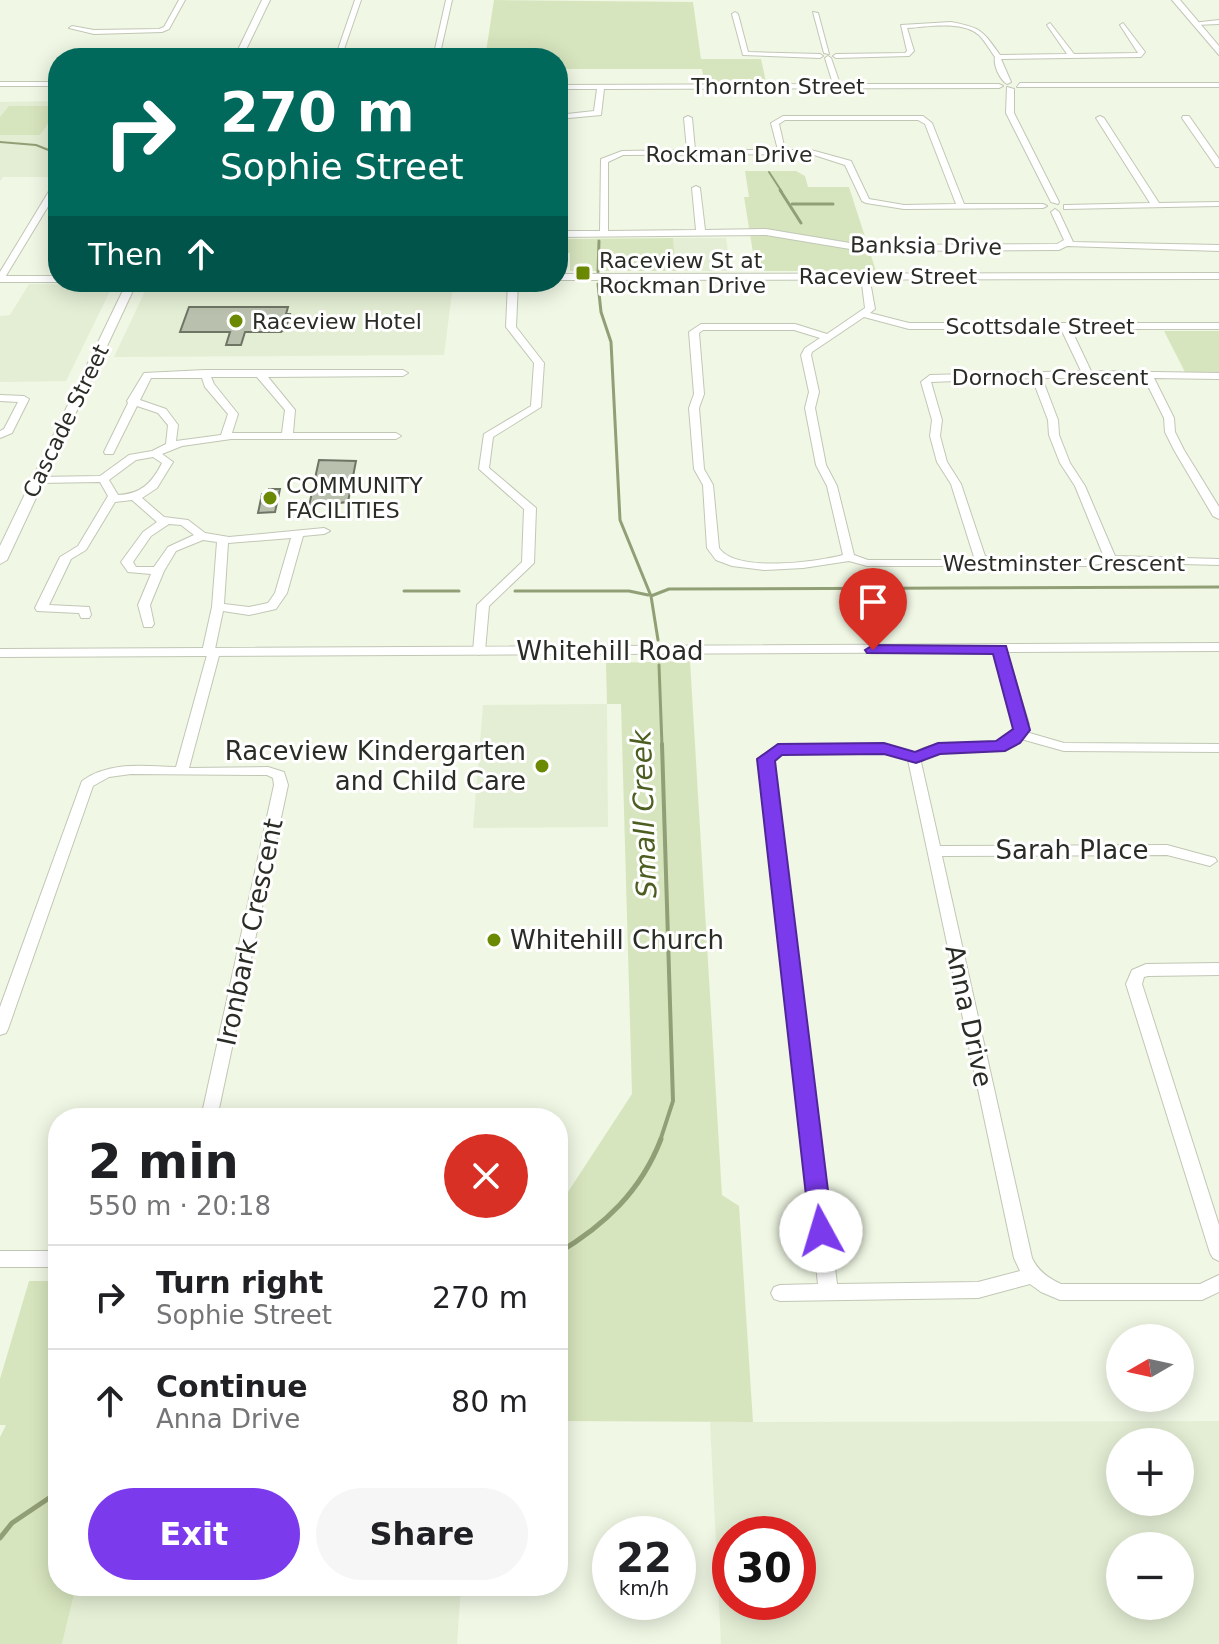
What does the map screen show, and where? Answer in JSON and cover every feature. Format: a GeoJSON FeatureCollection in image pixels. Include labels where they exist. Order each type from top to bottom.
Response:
{"type":"FeatureCollection","features":[{"type":"Feature","properties":{"kind":"main road"},"geometry":{"type":"LineString","coordinates":[[243,48],[266,0]]}},
{"type":"Feature","properties":{"kind":"main road"},"geometry":{"type":"LineString","coordinates":[[1176,0],[1219,52]]}},
{"type":"Feature","properties":{"kind":"street"},"geometry":{"type":"LineString","coordinates":[[60,29],[75,26],[94,32],[160,31],[167,28],[182,0]]}},
{"type":"Feature","properties":{"kind":"street"},"geometry":{"type":"LineString","coordinates":[[341,48],[358,0]]}},
{"type":"Feature","properties":{"kind":"street"},"geometry":{"type":"LineString","coordinates":[[438,48],[449,0]]}},
{"type":"Feature","properties":{"kind":"street"},"geometry":{"type":"LineString","coordinates":[[815,13],[837,86]]}},
{"type":"Feature","properties":{"kind":"street"},"geometry":{"type":"LineString","coordinates":[[735,14],[745,54],[907,55],[911,51],[903,26],[951,24],[978,30],[998,57],[997,62],[1009,86],[1010,113],[1055,207],[1069,244]]}},
{"type":"Feature","properties":{"kind":"street"},"geometry":{"type":"LineString","coordinates":[[998,57],[1141,55],[1125,24],[1113,22]]}},
{"type":"Feature","properties":{"kind":"street"},"geometry":{"type":"LineString","coordinates":[[1195,23],[1219,22]]}},
{"type":"Feature","properties":{"kind":"street"},"geometry":{"type":"LineString","coordinates":[[1041,23],[1053,24],[1071,55]]}},
{"type":"Feature","properties":{"kind":"street"},"geometry":{"type":"LineString","coordinates":[[0,84],[48,84]]}},
{"type":"Feature","properties":{"kind":"street","name":"Thornton Street"},"geometry":{"type":"LineString","coordinates":[[568,87],[1219,85]]}},
{"type":"Feature","properties":{"kind":"street"},"geometry":{"type":"LineString","coordinates":[[568,116],[598,113],[601,87]]}},
{"type":"Feature","properties":{"kind":"street"},"geometry":{"type":"LineString","coordinates":[[688,118],[691,152]]}},
{"type":"Feature","properties":{"kind":"street"},"geometry":{"type":"LineString","coordinates":[[782,152],[775,123],[783,118],[920,118],[928,123],[961,207]]}},
{"type":"Feature","properties":{"kind":"street"},"geometry":{"type":"LineString","coordinates":[[1100,118],[1156,205]]}},
{"type":"Feature","properties":{"kind":"street"},"geometry":{"type":"LineString","coordinates":[[1186,118],[1219,165]]}},
{"type":"Feature","properties":{"kind":"street","name":"Rockman Drive"},"geometry":{"type":"LineString","coordinates":[[604,233],[604,161],[622,153],[782,152],[833,156],[848,163],[866,201],[904,207],[1055,207]]}},
{"type":"Feature","properties":{"kind":"street"},"geometry":{"type":"LineString","coordinates":[[696,188],[701,233]]}},
{"type":"Feature","properties":{"kind":"street"},"geometry":{"type":"LineString","coordinates":[[0,279],[48,200]]}},
{"type":"Feature","properties":{"kind":"street"},"geometry":{"type":"LineString","coordinates":[[1055,207],[1219,204]]}},
{"type":"Feature","properties":{"kind":"street","name":"Banksia Drive"},"geometry":{"type":"LineString","coordinates":[[604,233],[766,232],[862,248],[1059,247],[1069,244],[1219,248]]}},
{"type":"Feature","properties":{"kind":"street"},"geometry":{"type":"LineString","coordinates":[[568,234],[604,233]]}},
{"type":"Feature","properties":{"kind":"street"},"geometry":{"type":"LineString","coordinates":[[849,557],[832,486],[821,465],[810,408],[814,392],[806,355],[872,304],[865,276]]}},
{"type":"Feature","properties":{"kind":"street","name":"Raceview Street"},"geometry":{"type":"LineString","coordinates":[[568,277],[1218,278]]}},
{"type":"Feature","properties":{"kind":"street"},"geometry":{"type":"LineString","coordinates":[[0,279],[48,279]]}},
{"type":"Feature","properties":{"kind":"street","name":"Cascade Street"},"geometry":{"type":"LineString","coordinates":[[0,560],[127,292]]}},
{"type":"Feature","properties":{"kind":"street"},"geometry":{"type":"LineString","coordinates":[[479,651],[483,605],[528,563],[530,508],[484,469],[488,436],[536,407],[539,363],[511,327],[513,292]]}},
{"type":"Feature","properties":{"kind":"street","name":"Scottsdale Street"},"geometry":{"type":"LineString","coordinates":[[862,314],[909,326],[1066,329],[1219,326]]}},
{"type":"Feature","properties":{"kind":"street","name":"Westminster Crescent"},"geometry":{"type":"LineString","coordinates":[[828,337],[795,327],[701,327],[694,332],[699,394],[694,408],[699,469],[708,485],[713,548],[720,558],[745,564],[824,564],[849,557],[876,563],[959,563],[980,559],[1045,563],[1111,559],[1219,560]]}},
{"type":"Feature","properties":{"kind":"street"},"geometry":{"type":"LineString","coordinates":[[1066,329],[1087,374]]}},
{"type":"Feature","properties":{"kind":"street"},"geometry":{"type":"LineString","coordinates":[[205,373],[209,385],[233,414],[225,438]]}},
{"type":"Feature","properties":{"kind":"street"},"geometry":{"type":"LineString","coordinates":[[259,373],[290,410],[287,436]]}},
{"type":"Feature","properties":{"kind":"street"},"geometry":{"type":"LineString","coordinates":[[109,452],[130,415],[132,401],[147,375],[403,373]]}},
{"type":"Feature","properties":{"kind":"street","name":"Dornoch Crescent"},"geometry":{"type":"LineString","coordinates":[[980,559],[956,484],[942,462],[935,436],[937,420],[926,382],[940,377],[1087,374],[1219,376]]}},
{"type":"Feature","properties":{"kind":"street"},"geometry":{"type":"LineString","coordinates":[[1036,376],[1065,463],[1080,486],[1111,559]]}},
{"type":"Feature","properties":{"kind":"street"},"geometry":{"type":"LineString","coordinates":[[1148,376],[1186,465],[1201,482],[1219,516]]}},
{"type":"Feature","properties":{"kind":"street"},"geometry":{"type":"LineString","coordinates":[[0,398],[24,399],[8,431],[0,435]]}},
{"type":"Feature","properties":{"kind":"street"},"geometry":{"type":"LineString","coordinates":[[132,401],[162,411],[173,425],[170,443]]}},
{"type":"Feature","properties":{"kind":"street"},"geometry":{"type":"LineString","coordinates":[[38,480],[103,479],[133,457],[155,454],[170,443],[287,436],[396,436]]}},
{"type":"Feature","properties":{"kind":"street"},"geometry":{"type":"LineString","coordinates":[[136,498],[159,482],[168,462],[155,454]]}},
{"type":"Feature","properties":{"kind":"street"},"geometry":{"type":"LineString","coordinates":[[103,479],[113,496]]}},
{"type":"Feature","properties":{"kind":"street"},"geometry":{"type":"LineString","coordinates":[[113,496],[136,498],[161,520],[184,522],[202,536],[223,539],[324,531]]}},
{"type":"Feature","properties":{"kind":"street"},"geometry":{"type":"LineString","coordinates":[[85,615],[85,610],[41,608],[66,557],[82,548],[113,496]]}},
{"type":"Feature","properties":{"kind":"street"},"geometry":{"type":"LineString","coordinates":[[158,571],[132,570],[127,562],[147,534],[167,520]]}},
{"type":"Feature","properties":{"kind":"street"},"geometry":{"type":"LineString","coordinates":[[218,607],[249,611],[272,606],[281,593],[298,534]]}},
{"type":"Feature","properties":{"kind":"street"},"geometry":{"type":"LineString","coordinates":[[148,624],[144,605],[158,571],[172,549],[202,536]]}},
{"type":"Feature","properties":{"kind":"street"},"geometry":{"type":"LineString","coordinates":[[0,1027],[87,784],[96,775],[112,772],[181,772],[211,652],[223,539]]}},
{"type":"Feature","properties":{"kind":"street","name":"Whitehill Road"},"geometry":{"type":"LineString","coordinates":[[0,653],[1219,647]]}},
{"type":"Feature","properties":{"kind":"street"},"geometry":{"type":"LineString","coordinates":[[828,1289],[766,759],[778,750],[884,748],[916,758],[938,749],[999,747],[1019,734],[1022,724],[1000,650]]}},
{"type":"Feature","properties":{"kind":"street"},"geometry":{"type":"LineString","coordinates":[[1019,734],[1064,747],[1219,748]]}},
{"type":"Feature","properties":{"kind":"street","name":"Anna Drive"},"geometry":{"type":"LineString","coordinates":[[916,758],[914,767],[1021,1252],[1032,1276]]}},
{"type":"Feature","properties":{"kind":"street","name":"Ironbark Crescent"},"geometry":{"type":"LineString","coordinates":[[181,772],[268,771],[279,775],[281,785],[211,1108]]}},
{"type":"Feature","properties":{"kind":"street","name":"Sarah Place"},"geometry":{"type":"LineString","coordinates":[[933,851],[1167,850],[1210,861]]}},
{"type":"Feature","properties":{"kind":"street"},"geometry":{"type":"LineString","coordinates":[[1219,969],[1146,970],[1137,974],[1134,984],[1219,1253]]}},
{"type":"Feature","properties":{"kind":"street"},"geometry":{"type":"LineString","coordinates":[[0,1259],[48,1259]]}},
{"type":"Feature","properties":{"kind":"street"},"geometry":{"type":"LineString","coordinates":[[780,1293],[828,1289],[978,1290],[1032,1276],[1043,1286],[1060,1292],[1202,1292],[1219,1283]]}},
{"type":"Feature","properties":{"kind":"shaded area"},"geometry":{"type":"Polygon","coordinates":[[[494,0],[693,2],[701,59],[761,59],[766,82],[704,83],[702,69],[568,69],[568,48],[487,48],[494,0]]]}},
{"type":"Feature","properties":{"kind":"shaded area"},"geometry":{"type":"Polygon","coordinates":[[[48,101],[48,177],[3,177],[0,181],[0,102],[48,101]]]}},
{"type":"Feature","properties":{"kind":"shaded area"},"geometry":{"type":"Polygon","coordinates":[[[9,106],[48,106],[48,123],[40,135],[0,135],[0,117],[9,106]]]}},
{"type":"Feature","properties":{"kind":"shaded area"},"geometry":{"type":"Polygon","coordinates":[[[745,171],[796,171],[805,176],[808,187],[849,187],[876,271],[756,271],[744,197],[749,197],[745,171]]]}},
{"type":"Feature","properties":{"kind":"shaded area"},"geometry":{"type":"Polygon","coordinates":[[[673,238],[726,238],[731,271],[676,271],[673,238]]]}},
{"type":"Feature","properties":{"kind":"shaded area"},"geometry":{"type":"Polygon","coordinates":[[[673,238],[676,271],[570,271],[568,239],[673,238]]]}},
{"type":"Feature","properties":{"kind":"shaded area"},"geometry":{"type":"Polygon","coordinates":[[[29,284],[48,284],[48,292],[110,292],[66,381],[0,382],[0,316],[10,315],[29,284]]]}},
{"type":"Feature","properties":{"kind":"shaded area"},"geometry":{"type":"Polygon","coordinates":[[[145,292],[452,292],[444,355],[114,357],[145,292]]]}},
{"type":"Feature","properties":{"kind":"shaded area"},"geometry":{"type":"Polygon","coordinates":[[[1164,331],[1219,331],[1219,372],[1185,372],[1164,331]]]}},
{"type":"Feature","properties":{"kind":"shaded area"},"geometry":{"type":"Polygon","coordinates":[[[690,661],[722,1195],[739,1206],[753,1422],[568,1421],[568,1192],[632,1094],[621,704],[607,704],[606,663],[690,661]]]}},
{"type":"Feature","properties":{"kind":"shaded area","name":"Raceview Kindergarten and Child Care"},"geometry":{"type":"Polygon","coordinates":[[[607,704],[608,827],[473,828],[483,705],[607,704]]]}},
{"type":"Feature","properties":{"kind":"shaded area"},"geometry":{"type":"Polygon","coordinates":[[[29,1281],[48,1281],[48,1596],[74,1596],[62,1644],[0,1644],[0,1437],[6,1425],[0,1425],[0,1379],[29,1281]]]}},
{"type":"Feature","properties":{"kind":"shaded area"},"geometry":{"type":"Polygon","coordinates":[[[1219,1421],[1219,1644],[721,1644],[720,1620],[816,1620],[816,1516],[715,1516],[710,1422],[1219,1421]]]}},
{"type":"Feature","properties":{"kind":"shaded area"},"geometry":{"type":"Polygon","coordinates":[[[74,1596],[460,1596],[457,1644],[62,1644],[74,1596]]]}},
{"type":"Feature","properties":{"kind":"building","name":"Raceview Hotel"},"geometry":{"type":"Polygon","coordinates":[[[189,307],[288,307],[286,314],[290,314],[286,328],[281,332],[245,332],[241,345],[226,345],[230,332],[180,332],[189,307]]]}},
{"type":"Feature","properties":{"kind":"building"},"geometry":{"type":"Polygon","coordinates":[[[319,460],[356,461],[348,502],[309,506],[319,460]]]}},
{"type":"Feature","properties":{"kind":"building","name":"COMMUNITY FACILITIES"},"geometry":{"type":"Polygon","coordinates":[[[269,489],[280,489],[275,512],[258,513],[262,494],[268,494],[269,489]]]}},
{"type":"Feature","properties":{"kind":"waterway"},"geometry":{"type":"LineString","coordinates":[[0,142],[36,145],[48,150]]}},
{"type":"Feature","properties":{"kind":"waterway"},"geometry":{"type":"LineString","coordinates":[[769,172],[782,192]]}},
{"type":"Feature","properties":{"kind":"waterway"},"geometry":{"type":"LineString","coordinates":[[780,190],[801,223]]}},
{"type":"Feature","properties":{"kind":"waterway"},"geometry":{"type":"LineString","coordinates":[[792,204],[833,204]]}},
{"type":"Feature","properties":{"kind":"waterway"},"geometry":{"type":"LineString","coordinates":[[598,272],[599,241]]}},
{"type":"Feature","properties":{"kind":"waterway"},"geometry":{"type":"LineString","coordinates":[[598,284],[601,312],[611,342],[620,520],[651,596]]}},
{"type":"Feature","properties":{"kind":"waterway","name":"Small Creek"},"geometry":{"type":"LineString","coordinates":[[651,596],[669,589],[1219,587]]}},
{"type":"Feature","properties":{"kind":"waterway"},"geometry":{"type":"LineString","coordinates":[[404,591],[459,591]]}},
{"type":"Feature","properties":{"kind":"waterway"},"geometry":{"type":"LineString","coordinates":[[515,591],[629,591],[648,595]]}},
{"type":"Feature","properties":{"kind":"waterway","name":"Small Creek"},"geometry":{"type":"LineString","coordinates":[[651,596],[658,640]]}},
{"type":"Feature","properties":{"kind":"waterway","name":"Small Creek"},"geometry":{"type":"LineString","coordinates":[[659,665],[662,746]]}},
{"type":"Feature","properties":{"kind":"waterway","name":"Small Creek"},"geometry":{"type":"LineString","coordinates":[[660,1141],[673,1101],[662,744]]}},
{"type":"Feature","properties":{"kind":"waterway","name":"Small Creek"},"geometry":{"type":"LineString","coordinates":[[568,1246],[620,1205],[643,1175],[661,1139]]}},
{"type":"Feature","properties":{"kind":"waterway","name":"Small Creek"},"geometry":{"type":"LineString","coordinates":[[0,1538],[12,1523],[48,1499]]}},
{"type":"Feature","properties":{"kind":"place","name":"Raceview St at Rockman Drive"},"geometry":{"type":"Point","coordinates":[583,273]}},
{"type":"Feature","properties":{"kind":"place","name":"Raceview Hotel"},"geometry":{"type":"Point","coordinates":[236,321]}},
{"type":"Feature","properties":{"kind":"place","name":"COMMUNITY FACILITIES"},"geometry":{"type":"Point","coordinates":[270,498]}},
{"type":"Feature","properties":{"kind":"place","name":"Raceview Kindergarten and Child Care"},"geometry":{"type":"Point","coordinates":[542,766]}},
{"type":"Feature","properties":{"kind":"place","name":"Whitehill Church"},"geometry":{"type":"Point","coordinates":[494,940]}},
{"type":"Feature","properties":{"kind":"route"},"geometry":{"type":"LineString","coordinates":[[821,1231],[766,759],[778,750],[884,748],[916,758],[929,750],[999,747],[1009,743],[1022,730],[1000,650],[873,650]]}}]}
